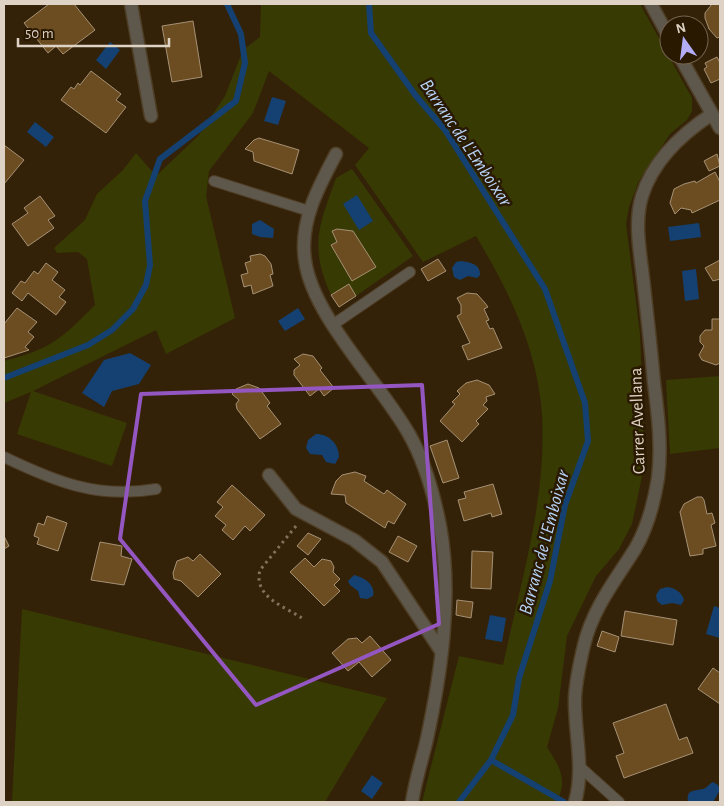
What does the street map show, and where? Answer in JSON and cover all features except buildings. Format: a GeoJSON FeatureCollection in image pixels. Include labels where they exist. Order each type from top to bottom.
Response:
{"type":"FeatureCollection","features":[{"type":"Feature","properties":{"kind":"street"},"geometry":{"type":"LineString","coordinates":[[131,4],[151,116]]}},
{"type":"Feature","properties":{"kind":"street"},"geometry":{"type":"LineString","coordinates":[[650,4],[659,20]]}},
{"type":"Feature","properties":{"kind":"street"},"geometry":{"type":"LineString","coordinates":[[685,65],[720,128]]}},
{"type":"Feature","properties":{"kind":"street","name":"Carrer Avellana"},"geometry":{"type":"LineString","coordinates":[[575,802],[579,786],[580,767],[575,697],[584,646],[600,602],[643,533],[649,517],[658,475],[658,416],[640,250],[638,213],[648,183],[662,160],[686,133],[712,114]]}},
{"type":"Feature","properties":{"kind":"street"},"geometry":{"type":"LineString","coordinates":[[336,154],[309,211],[304,245],[307,272],[313,290],[334,324],[409,433],[423,464],[442,541],[446,611],[426,742],[412,802]]}},
{"type":"Feature","properties":{"kind":"street"},"geometry":{"type":"LineString","coordinates":[[269,475],[296,509],[354,540],[382,562],[441,651]]}},
{"type":"Feature","properties":{"kind":"lane"},"geometry":{"type":"LineString","coordinates":[[214,181],[309,211]]}},
{"type":"Feature","properties":{"kind":"lane"},"geometry":{"type":"LineString","coordinates":[[334,324],[410,272]]}},
{"type":"Feature","properties":{"kind":"lane"},"geometry":{"type":"LineString","coordinates":[[4,458],[41,475],[72,486],[116,493],[156,489]]}},
{"type":"Feature","properties":{"kind":"lane"},"geometry":{"type":"LineString","coordinates":[[580,767],[619,802]]}},
{"type":"Feature","properties":{"kind":"path"},"geometry":{"type":"LineString","coordinates":[[302,618],[267,597],[259,585],[259,576],[260,570],[306,514]]}},
{"type":"Feature","properties":{"kind":"highlighted area"},"geometry":{"type":"Polygon","coordinates":[[[422,385],[439,624],[256,705],[120,539],[141,394],[422,385]]]}},
{"type":"Feature","properties":{"kind":"shaded area"},"geometry":{"type":"Polygon","coordinates":[[[261,4],[640,4],[659,38],[659,65],[674,65],[692,98],[692,111],[687,120],[670,134],[639,181],[629,207],[626,224],[640,334],[645,462],[632,524],[619,549],[596,576],[567,636],[558,708],[547,747],[561,773],[562,787],[556,802],[422,802],[459,656],[503,665],[531,541],[540,478],[542,415],[535,367],[520,322],[500,278],[476,236],[423,262],[355,165],[369,148],[269,71],[253,113],[209,171],[206,196],[235,318],[166,354],[156,330],[33,391],[127,423],[112,466],[17,434],[31,392],[4,403],[4,361],[33,352],[54,341],[95,305],[87,259],[78,252],[57,253],[54,248],[85,220],[97,194],[123,170],[136,153],[156,176],[199,135],[225,96],[243,50],[260,37],[261,4]]]}},
{"type":"Feature","properties":{"kind":"shaded area"},"geometry":{"type":"Polygon","coordinates":[[[352,169],[413,256],[356,296],[349,284],[331,295],[324,278],[318,249],[321,223],[336,178],[352,169]]]}},
{"type":"Feature","properties":{"kind":"shaded area"},"geometry":{"type":"Polygon","coordinates":[[[720,376],[720,448],[670,454],[666,380],[720,376]]]}},
{"type":"Feature","properties":{"kind":"shaded area"},"geometry":{"type":"Polygon","coordinates":[[[22,609],[387,698],[325,802],[12,802],[22,609]]]}},
{"type":"Feature","properties":{"kind":"water"},"geometry":{"type":"Polygon","coordinates":[[[110,42],[120,50],[106,69],[96,60],[110,42]]]}},
{"type":"Feature","properties":{"kind":"water"},"geometry":{"type":"Polygon","coordinates":[[[272,97],[286,101],[278,125],[264,121],[272,97]]]}},
{"type":"Feature","properties":{"kind":"water"},"geometry":{"type":"Polygon","coordinates":[[[35,122],[54,137],[46,147],[27,132],[35,122]]]}},
{"type":"Feature","properties":{"kind":"water"},"geometry":{"type":"Polygon","coordinates":[[[357,195],[373,221],[359,230],[343,204],[357,195]]]}},
{"type":"Feature","properties":{"kind":"water"},"geometry":{"type":"Polygon","coordinates":[[[260,220],[274,229],[273,238],[252,234],[252,224],[260,220]]]}},
{"type":"Feature","properties":{"kind":"water"},"geometry":{"type":"Polygon","coordinates":[[[699,223],[701,237],[670,241],[668,227],[699,223]]]}},
{"type":"Feature","properties":{"kind":"water"},"geometry":{"type":"Polygon","coordinates":[[[461,261],[477,266],[480,275],[477,278],[468,276],[460,280],[454,277],[452,268],[456,262],[461,261]]]}},
{"type":"Feature","properties":{"kind":"water"},"geometry":{"type":"Polygon","coordinates":[[[696,269],[699,299],[685,301],[682,271],[696,269]]]}},
{"type":"Feature","properties":{"kind":"water"},"geometry":{"type":"Polygon","coordinates":[[[298,308],[305,319],[285,331],[278,321],[298,308]]]}},
{"type":"Feature","properties":{"kind":"water"},"geometry":{"type":"Polygon","coordinates":[[[130,353],[151,365],[139,384],[112,391],[104,407],[82,393],[104,360],[130,353]]]}},
{"type":"Feature","properties":{"kind":"water"},"geometry":{"type":"Polygon","coordinates":[[[316,434],[329,438],[335,444],[339,457],[335,464],[326,462],[322,455],[310,454],[306,448],[308,440],[316,434]]]}},
{"type":"Feature","properties":{"kind":"water"},"geometry":{"type":"Polygon","coordinates":[[[354,575],[371,585],[373,596],[367,599],[360,598],[358,591],[348,581],[354,575]]]}},
{"type":"Feature","properties":{"kind":"water"},"geometry":{"type":"Polygon","coordinates":[[[667,587],[675,589],[682,595],[684,600],[681,605],[672,603],[662,605],[657,601],[656,595],[660,589],[667,587]]]}},
{"type":"Feature","properties":{"kind":"water"},"geometry":{"type":"Polygon","coordinates":[[[714,606],[720,608],[720,638],[706,634],[714,606]]]}},
{"type":"Feature","properties":{"kind":"water"},"geometry":{"type":"Polygon","coordinates":[[[490,615],[506,618],[502,642],[485,639],[490,615]]]}},
{"type":"Feature","properties":{"kind":"water"},"geometry":{"type":"Polygon","coordinates":[[[372,775],[383,783],[372,799],[361,791],[372,775]]]}},
{"type":"Feature","properties":{"kind":"water"},"geometry":{"type":"Polygon","coordinates":[[[713,782],[718,785],[720,790],[713,802],[688,802],[689,793],[704,788],[713,782]]]}},
{"type":"Feature","properties":{"kind":"waterway","name":"Barranc de L'Emboixar"},"geometry":{"type":"LineString","coordinates":[[4,378],[88,345],[112,330],[133,309],[146,285],[150,265],[145,201],[160,159],[236,101],[245,63],[241,34],[227,4]]}},
{"type":"Feature","properties":{"kind":"waterway","name":"Barranc de L'Emboixar"},"geometry":{"type":"LineString","coordinates":[[369,4],[371,33],[416,96],[445,130],[545,289],[585,403],[588,441],[565,505],[550,581],[519,678],[513,715],[491,760],[459,802]]}},
{"type":"Feature","properties":{"kind":"waterway"},"geometry":{"type":"LineString","coordinates":[[491,760],[564,802]]}}]}
